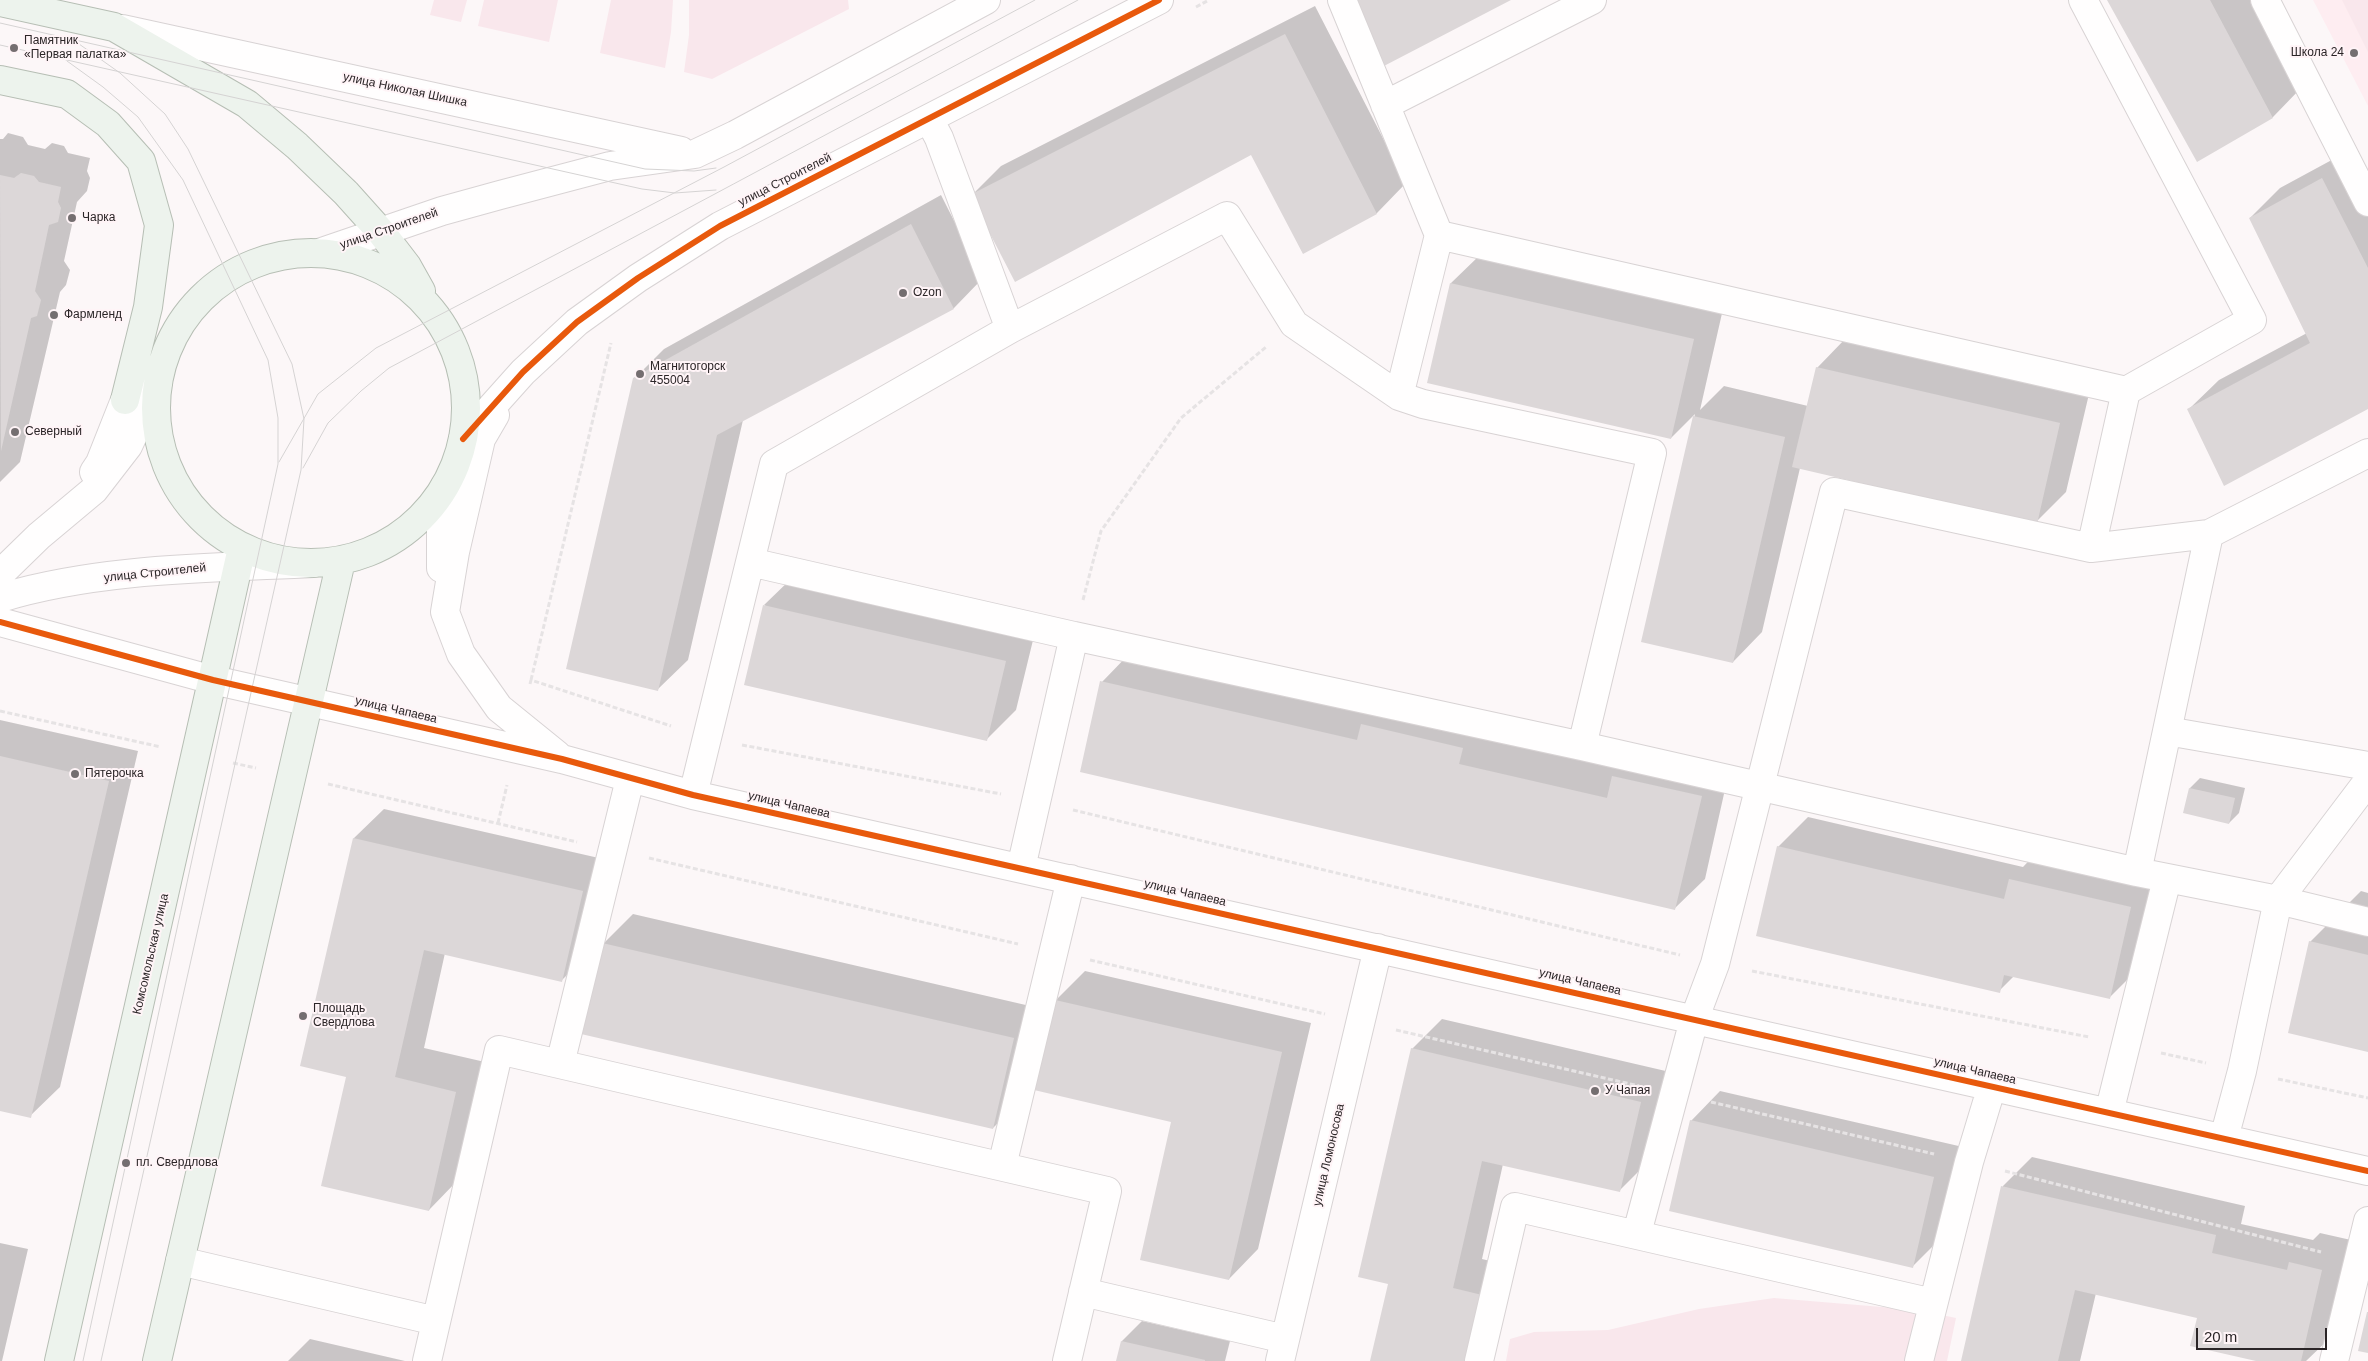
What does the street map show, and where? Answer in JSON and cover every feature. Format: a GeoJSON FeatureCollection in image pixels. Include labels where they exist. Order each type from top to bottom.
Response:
{"type":"FeatureCollection","features":[{"type":"Feature","properties":{"kind":"main road","name":"улица Николая Шишка"},"geometry":{"type":"LineString","coordinates":[[0,2],[114,27],[247,104],[297,146],[346,193],[381,232],[407,266],[455,350],[461,371],[466,413],[463,439],[456,464],[445,486],[426,513],[398,537],[362,555],[341,561],[313,564],[258,554],[240,557],[189,504],[175,482],[162,450],[156,405],[158,382],[172,340]]}},
{"type":"Feature","properties":{"kind":"main road"},"geometry":{"type":"LineString","coordinates":[[0,80],[67,94],[108,124],[141,161],[159,225],[172,340]]}},
{"type":"Feature","properties":{"kind":"main road"},"geometry":{"type":"LineString","coordinates":[[125,400],[148,307],[159,225]]}},
{"type":"Feature","properties":{"kind":"main road"},"geometry":{"type":"LineString","coordinates":[[172,340],[186,317],[208,292],[232,274],[259,262],[285,255],[319,253],[354,259],[379,268],[395,278],[433,312]]}},
{"type":"Feature","properties":{"kind":"main road","name":"Комсомольская улица"},"geometry":{"type":"LineString","coordinates":[[59,1361],[240,557]]}},
{"type":"Feature","properties":{"kind":"main road"},"geometry":{"type":"LineString","coordinates":[[157,1361],[341,561]]}},
{"type":"Feature","properties":{"kind":"street","name":"улица Строителей"},"geometry":{"type":"LineString","coordinates":[[319,253],[500,195],[610,166],[695,154],[735,135],[986,0]]}},
{"type":"Feature","properties":{"kind":"street","name":"улица Строителей"},"geometry":{"type":"LineString","coordinates":[[463,439],[514,382],[577,322],[638,278],[712,231],[1159,0]]}},
{"type":"Feature","properties":{"kind":"street"},"geometry":{"type":"LineString","coordinates":[[1342,0],[1439,234],[1399,396]]}},
{"type":"Feature","properties":{"kind":"street"},"geometry":{"type":"LineString","coordinates":[[1384,105],[1592,0]]}},
{"type":"Feature","properties":{"kind":"street"},"geometry":{"type":"LineString","coordinates":[[1439,234],[2126,391],[2252,320],[2083,0]]}},
{"type":"Feature","properties":{"kind":"street"},"geometry":{"type":"LineString","coordinates":[[2265,0],[2368,202]]}},
{"type":"Feature","properties":{"kind":"street","name":"улица Николая Шишка"},"geometry":{"type":"LineString","coordinates":[[114,27],[695,154]]}},
{"type":"Feature","properties":{"kind":"street"},"geometry":{"type":"LineString","coordinates":[[929,119],[939,138],[1010,329]]}},
{"type":"Feature","properties":{"kind":"street"},"geometry":{"type":"LineString","coordinates":[[693,795],[774,464],[1010,329],[1227,216],[1294,324],[1399,396],[1423,404],[1652,453],[1582,746]]}},
{"type":"Feature","properties":{"kind":"street"},"geometry":{"type":"LineString","coordinates":[[40,536],[94,490],[128,446],[158,382]]}},
{"type":"Feature","properties":{"kind":"street"},"geometry":{"type":"LineString","coordinates":[[445,612],[481,439],[514,382]]}},
{"type":"Feature","properties":{"kind":"street"},"geometry":{"type":"LineString","coordinates":[[2091,548],[2126,391]]}},
{"type":"Feature","properties":{"kind":"street"},"geometry":{"type":"LineString","coordinates":[[0,574],[72,504],[100,463],[125,400]]}},
{"type":"Feature","properties":{"kind":"street"},"geometry":{"type":"LineString","coordinates":[[1637,1234],[1694,1020],[1715,964],[1834,492],[2091,548],[2209,534],[2368,453]]}},
{"type":"Feature","properties":{"kind":"street","name":"улица Чапаева"},"geometry":{"type":"LineString","coordinates":[[445,486],[441,535],[441,572],[445,612],[461,654],[518,738]]}},
{"type":"Feature","properties":{"kind":"street"},"geometry":{"type":"LineString","coordinates":[[2137,872],[2209,534]]}},
{"type":"Feature","properties":{"kind":"street","name":"улица Строителей"},"geometry":{"type":"LineString","coordinates":[[0,598],[74,581],[210,567],[240,557]]}},
{"type":"Feature","properties":{"kind":"street"},"geometry":{"type":"LineString","coordinates":[[750,562],[1074,636],[1582,746],[2167,879],[2278,900],[2368,922]]}},
{"type":"Feature","properties":{"kind":"street","name":"улица Чапаева"},"geometry":{"type":"LineString","coordinates":[[0,622],[213,680],[309,702],[518,738],[562,759],[693,795],[2368,1171]]}},
{"type":"Feature","properties":{"kind":"street"},"geometry":{"type":"LineString","coordinates":[[1021,868],[1074,636]]}},
{"type":"Feature","properties":{"kind":"street"},"geometry":{"type":"LineString","coordinates":[[2167,731],[2368,766]]}},
{"type":"Feature","properties":{"kind":"street"},"geometry":{"type":"LineString","coordinates":[[560,1064],[630,779]]}},
{"type":"Feature","properties":{"kind":"street"},"geometry":{"type":"LineString","coordinates":[[2224,1138],[2242,1071],[2278,900],[2368,781]]}},
{"type":"Feature","properties":{"kind":"street"},"geometry":{"type":"LineString","coordinates":[[1002,1166],[1071,879]]}},
{"type":"Feature","properties":{"kind":"street"},"geometry":{"type":"LineString","coordinates":[[2109,1113],[2167,879]]}},
{"type":"Feature","properties":{"kind":"street","name":"улица Ломоносова"},"geometry":{"type":"LineString","coordinates":[[1283,1350],[1378,948]]}},
{"type":"Feature","properties":{"kind":"street"},"geometry":{"type":"LineString","coordinates":[[426,1361],[499,1050],[1107,1190],[1067,1361]]}},
{"type":"Feature","properties":{"kind":"street"},"geometry":{"type":"LineString","coordinates":[[1919,1361],[1970,1162],[1992,1086]]}},
{"type":"Feature","properties":{"kind":"street"},"geometry":{"type":"LineString","coordinates":[[1479,1361],[1515,1207],[1933,1302]]}},
{"type":"Feature","properties":{"kind":"street"},"geometry":{"type":"LineString","coordinates":[[2334,1361],[2356,1261],[2368,1221]]}},
{"type":"Feature","properties":{"kind":"street"},"geometry":{"type":"LineString","coordinates":[[180,1261],[436,1321]]}},
{"type":"Feature","properties":{"kind":"street"},"geometry":{"type":"LineString","coordinates":[[1083,1292],[1283,1350]]}},
{"type":"Feature","properties":{"kind":"path"},"geometry":{"type":"LineString","coordinates":[[1074,636],[1101,531],[1181,418],[1294,324]]}},
{"type":"Feature","properties":{"kind":"path"},"geometry":{"type":"LineString","coordinates":[[498,824],[612,341]]}},
{"type":"Feature","properties":{"kind":"path"},"geometry":{"type":"LineString","coordinates":[[531,680],[706,738],[1037,801],[1715,964],[2125,1044],[2368,1098]]}},
{"type":"Feature","properties":{"kind":"path"},"geometry":{"type":"LineString","coordinates":[[1390,1028],[1970,1162],[2356,1261]]}},
{"type":"Feature","properties":{"kind":"shaded area"},"geometry":{"type":"Polygon","coordinates":[[[434,0],[467,0],[461,22],[430,15],[434,0]]]}},
{"type":"Feature","properties":{"kind":"shaded area"},"geometry":{"type":"Polygon","coordinates":[[[484,0],[558,0],[549,42],[478,26],[484,0]]]}},
{"type":"Feature","properties":{"kind":"shaded area"},"geometry":{"type":"Polygon","coordinates":[[[611,0],[673,0],[671,32],[665,68],[600,53],[611,0]]]}},
{"type":"Feature","properties":{"kind":"shaded area"},"geometry":{"type":"Polygon","coordinates":[[[689,0],[848,0],[849,9],[712,79],[684,72],[689,35],[689,0]]]}},
{"type":"Feature","properties":{"kind":"shaded area","name":"Школа 24"},"geometry":{"type":"Polygon","coordinates":[[[2313,0],[2368,0],[2368,106],[2313,0]]]}},
{"type":"Feature","properties":{"kind":"shaded area"},"geometry":{"type":"Polygon","coordinates":[[[2342,0],[2368,0],[2368,52],[2342,0]]]}},
{"type":"Feature","properties":{"kind":"shaded area"},"geometry":{"type":"Polygon","coordinates":[[[1774,1298],[1918,1310],[1956,1318],[1947,1361],[1506,1361],[1510,1339],[1534,1332],[1608,1330],[1699,1309],[1774,1298]]]}},
{"type":"Feature","properties":{"kind":"building"},"geometry":{"type":"Polygon","coordinates":[[[1350,0],[1511,0],[1382,67],[1350,0]]]}},
{"type":"Feature","properties":{"kind":"building"},"geometry":{"type":"Polygon","coordinates":[[[2107,0],[2210,0],[2273,118],[2197,162],[2107,0]]]}},
{"type":"Feature","properties":{"kind":"building"},"geometry":{"type":"Polygon","coordinates":[[[1285,34],[1377,214],[1303,254],[1251,155],[1015,282],[970,195],[1285,34]]]}},
{"type":"Feature","properties":{"kind":"building"},"geometry":{"type":"Polygon","coordinates":[[[21,173],[34,176],[39,182],[61,187],[58,202],[61,208],[58,222],[49,225],[35,291],[41,300],[37,316],[31,318],[1,451],[0,175],[14,178],[21,173]]]}},
{"type":"Feature","properties":{"kind":"building"},"geometry":{"type":"Polygon","coordinates":[[[2322,178],[2368,268],[2368,409],[2224,486],[2187,409],[2310,343],[2249,218],[2322,178]]]}},
{"type":"Feature","properties":{"kind":"building"},"geometry":{"type":"Polygon","coordinates":[[[911,224],[954,309],[717,435],[658,691],[566,669],[633,378],[911,224]]]}},
{"type":"Feature","properties":{"kind":"building"},"geometry":{"type":"Polygon","coordinates":[[[1450,283],[1694,339],[1671,439],[1427,383],[1450,283]]]}},
{"type":"Feature","properties":{"kind":"building"},"geometry":{"type":"Polygon","coordinates":[[[1816,367],[2060,423],[2037,524],[1792,467],[1816,367]]]}},
{"type":"Feature","properties":{"kind":"building"},"geometry":{"type":"Polygon","coordinates":[[[1693,416],[1785,437],[1733,663],[1641,642],[1693,416]]]}},
{"type":"Feature","properties":{"kind":"building"},"geometry":{"type":"Polygon","coordinates":[[[763,605],[1006,661],[987,741],[744,685],[763,605]]]}},
{"type":"Feature","properties":{"kind":"building"},"geometry":{"type":"Polygon","coordinates":[[[1100,681],[1357,740],[1361,724],[1463,748],[1459,764],[1607,798],[1612,776],[1702,796],[1675,910],[1080,772],[1100,681]]]}},
{"type":"Feature","properties":{"kind":"building"},"geometry":{"type":"Polygon","coordinates":[[[0,756],[109,781],[31,1118],[0,1111],[0,756]]]}},
{"type":"Feature","properties":{"kind":"building"},"geometry":{"type":"Polygon","coordinates":[[[2189,788],[2235,798],[2229,824],[2183,813],[2189,788]]]}},
{"type":"Feature","properties":{"kind":"building"},"geometry":{"type":"Polygon","coordinates":[[[353,838],[583,891],[562,982],[424,950],[395,1077],[456,1092],[429,1211],[321,1186],[346,1077],[300,1066],[353,838]]]}},
{"type":"Feature","properties":{"kind":"building"},"geometry":{"type":"Polygon","coordinates":[[[1777,846],[2004,899],[2009,879],[2131,907],[2110,999],[2004,975],[2000,993],[1756,936],[1777,846]]]}},
{"type":"Feature","properties":{"kind":"building"},"geometry":{"type":"Polygon","coordinates":[[[2309,941],[2368,955],[2368,1052],[2288,1033],[2309,941]]]}},
{"type":"Feature","properties":{"kind":"building"},"geometry":{"type":"Polygon","coordinates":[[[602,943],[1014,1038],[993,1129],[581,1034],[602,943]]]}},
{"type":"Feature","properties":{"kind":"building"},"geometry":{"type":"Polygon","coordinates":[[[1055,1000],[1282,1052],[1229,1280],[1140,1260],[1171,1122],[1034,1090],[1055,1000]]]}},
{"type":"Feature","properties":{"kind":"building"},"geometry":{"type":"Polygon","coordinates":[[[1411,1048],[1641,1102],[1620,1192],[1482,1161],[1453,1288],[1482,1295],[1467,1361],[1370,1361],[1388,1284],[1358,1277],[1411,1048]]]}},
{"type":"Feature","properties":{"kind":"building"},"geometry":{"type":"Polygon","coordinates":[[[1690,1120],[1934,1177],[1913,1268],[1669,1211],[1690,1120]]]}},
{"type":"Feature","properties":{"kind":"building"},"geometry":{"type":"Polygon","coordinates":[[[2001,1186],[2216,1235],[2212,1253],[2287,1270],[2289,1262],[2322,1270],[2301,1361],[2256,1361],[2190,1346],[2197,1318],[2075,1290],[2058,1361],[1961,1361],[2001,1186]]]}},
{"type":"Feature","properties":{"kind":"building"},"geometry":{"type":"Polygon","coordinates":[[[2368,1312],[2368,1353],[2358,1351],[2368,1312]]]}},
{"type":"Feature","properties":{"kind":"building"},"geometry":{"type":"Polygon","coordinates":[[[1121,1341],[1205,1360],[1205,1361],[1116,1361],[1121,1341]]]}},
{"type":"Feature","properties":{"kind":"tram line"},"geometry":{"type":"LineString","coordinates":[[279,462],[318,394],[376,348],[724,167],[1035,0]]}},
{"type":"Feature","properties":{"kind":"tram line"},"geometry":{"type":"LineString","coordinates":[[303,468],[328,423],[361,391],[389,368],[1078,0]]}},
{"type":"Feature","properties":{"kind":"tram line"},"geometry":{"type":"LineString","coordinates":[[0,23],[645,169],[694,171],[716,168]]}},
{"type":"Feature","properties":{"kind":"tram line"},"geometry":{"type":"LineString","coordinates":[[72,39],[120,73],[165,114],[188,149],[292,364],[304,419],[301,470],[101,1361]]}},
{"type":"Feature","properties":{"kind":"tram line"},"geometry":{"type":"LineString","coordinates":[[0,45],[642,189],[675,193],[716,190]]}},
{"type":"Feature","properties":{"kind":"tram line"},"geometry":{"type":"LineString","coordinates":[[67,61],[103,87],[138,117],[183,180],[268,360],[278,418],[278,464],[83,1361]]}},
{"type":"Feature","properties":{"kind":"cycle path"},"geometry":{"type":"LineString","coordinates":[[463,439],[523,372],[577,322],[638,278],[720,226],[1159,0]]}},
{"type":"Feature","properties":{"kind":"cycle path"},"geometry":{"type":"LineString","coordinates":[[0,622],[213,680],[562,759],[693,795],[2368,1171]]}},
{"type":"Feature","properties":{"kind":"place","name":"Памятник «Первая палатка»"},"geometry":{"type":"Point","coordinates":[14,48]}},
{"type":"Feature","properties":{"kind":"place","name":"Школа 24"},"geometry":{"type":"Point","coordinates":[2354,53]}},
{"type":"Feature","properties":{"kind":"place","name":"Чарка"},"geometry":{"type":"Point","coordinates":[72,218]}},
{"type":"Feature","properties":{"kind":"place","name":"Ozon"},"geometry":{"type":"Point","coordinates":[903,293]}},
{"type":"Feature","properties":{"kind":"place","name":"Фармленд"},"geometry":{"type":"Point","coordinates":[54,315]}},
{"type":"Feature","properties":{"kind":"place","name":"Магнитогорск 455004"},"geometry":{"type":"Point","coordinates":[640,374]}},
{"type":"Feature","properties":{"kind":"place","name":"Северный"},"geometry":{"type":"Point","coordinates":[15,432]}},
{"type":"Feature","properties":{"kind":"place","name":"Пятерочка"},"geometry":{"type":"Point","coordinates":[75,774]}},
{"type":"Feature","properties":{"kind":"place","name":"Площадь Свердлова"},"geometry":{"type":"Point","coordinates":[303,1016]}},
{"type":"Feature","properties":{"kind":"place","name":"У Чапая"},"geometry":{"type":"Point","coordinates":[1595,1091]}},
{"type":"Feature","properties":{"kind":"place","name":"пл. Свердлова"},"geometry":{"type":"Point","coordinates":[126,1163]}}]}
